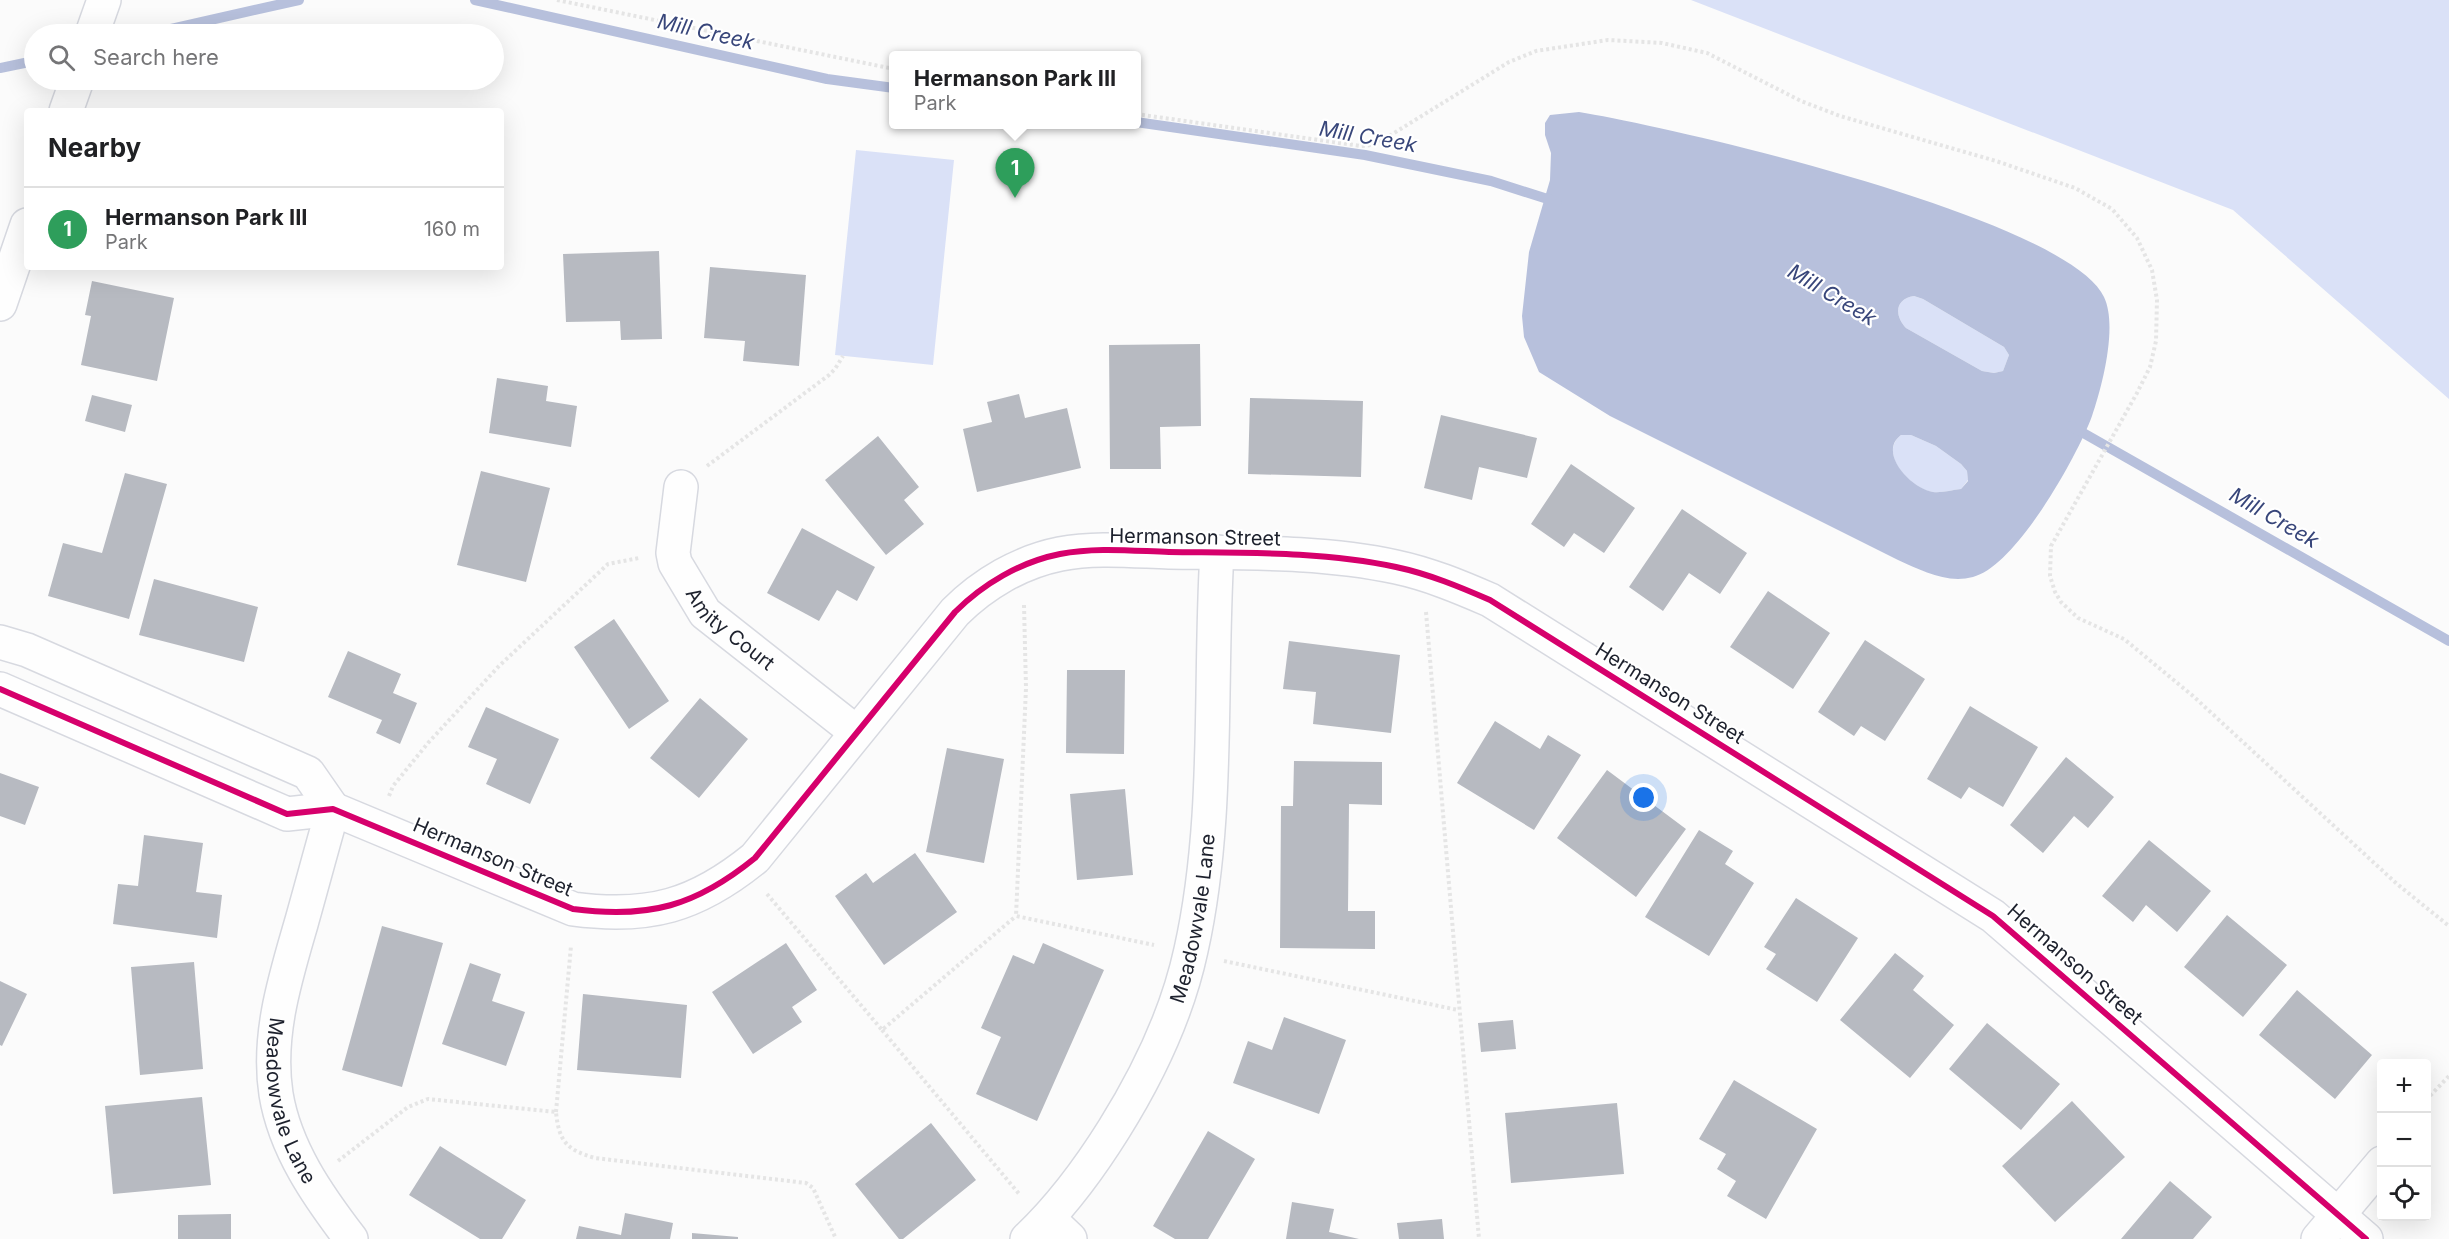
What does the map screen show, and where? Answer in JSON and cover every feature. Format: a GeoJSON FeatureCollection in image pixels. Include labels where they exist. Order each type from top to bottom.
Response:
{"type":"FeatureCollection","features":[{"type":"Feature","properties":{"kind":"street"},"geometry":{"type":"LineString","coordinates":[[96,24],[104,0]]}},
{"type":"Feature","properties":{"kind":"street"},"geometry":{"type":"LineString","coordinates":[[67,108],[73,90]]}},
{"type":"Feature","properties":{"kind":"street"},"geometry":{"type":"LineString","coordinates":[[0,304],[24,234]]}},
{"type":"Feature","properties":{"kind":"street"},"geometry":{"type":"LineString","coordinates":[[673,553],[681,487]]}},
{"type":"Feature","properties":{"kind":"street","name":"Hermanson Street"},"geometry":{"type":"LineString","coordinates":[[0,689],[288,814],[333,809],[573,909],[601,913],[650,911],[703,894],[729,879],[755,858],[955,612],[974,593],[1006,573],[1060,554],[1096,551],[1217,552],[1325,557],[1395,567],[1429,576],[1490,600],[1994,916],[2340,1214],[2366,1239]]}},
{"type":"Feature","properties":{"kind":"street","name":"Meadowvale Lane"},"geometry":{"type":"LineString","coordinates":[[1049,1232],[1138,1091],[1161,1043],[1191,953],[1201,897],[1209,806],[1217,552]]}},
{"type":"Feature","properties":{"kind":"street","name":"Amity Court"},"geometry":{"type":"LineString","coordinates":[[673,553],[675,563],[705,613],[856,732]]}},
{"type":"Feature","properties":{"kind":"street"},"geometry":{"type":"LineString","coordinates":[[0,642],[27,650],[308,772],[333,809]]}},
{"type":"Feature","properties":{"kind":"street","name":"Meadowvale Lane"},"geometry":{"type":"LineString","coordinates":[[333,809],[283,986],[276,1026],[273,1064],[277,1096],[285,1127],[298,1160],[351,1239]]}},
{"type":"Feature","properties":{"kind":"street"},"geometry":{"type":"LineString","coordinates":[[2318,1239],[2379,1167]]}},
{"type":"Feature","properties":{"kind":"path"},"geometry":{"type":"LineString","coordinates":[[558,0],[889,68]]}},
{"type":"Feature","properties":{"kind":"path"},"geometry":{"type":"LineString","coordinates":[[1141,115],[1361,147],[1372,145],[1386,138],[1509,62],[1536,51],[1608,40],[1662,43],[1707,53],[1801,100],[1840,116],[1996,161],[2075,188],[2112,209],[2137,238],[2152,270],[2157,300],[2156,342],[2150,367],[2137,393],[2051,546],[2050,576],[2055,592],[2061,602],[2078,618],[2124,639],[2193,696],[2397,884],[2449,926]]}},
{"type":"Feature","properties":{"kind":"path"},"geometry":{"type":"LineString","coordinates":[[681,487],[829,375],[843,356]]}},
{"type":"Feature","properties":{"kind":"path"},"geometry":{"type":"LineString","coordinates":[[379,828],[393,786],[428,742],[499,666],[608,564],[673,553]]}},
{"type":"Feature","properties":{"kind":"path"},"geometry":{"type":"LineString","coordinates":[[882,1030],[1016,916],[1026,688],[1023,567]]}},
{"type":"Feature","properties":{"kind":"path"},"geometry":{"type":"LineString","coordinates":[[1429,576],[1426,610],[1479,1239]]}},
{"type":"Feature","properties":{"kind":"path"},"geometry":{"type":"LineString","coordinates":[[743,867],[1023,1198],[1049,1232]]}},
{"type":"Feature","properties":{"kind":"path"},"geometry":{"type":"LineString","coordinates":[[573,909],[556,1112],[557,1127],[567,1147],[578,1154],[595,1158],[806,1183],[813,1188],[836,1239]]}},
{"type":"Feature","properties":{"kind":"path"},"geometry":{"type":"LineString","coordinates":[[1016,916],[1154,945]]}},
{"type":"Feature","properties":{"kind":"path"},"geometry":{"type":"LineString","coordinates":[[1220,960],[1458,1010]]}},
{"type":"Feature","properties":{"kind":"path"},"geometry":{"type":"LineString","coordinates":[[2431,1096],[2449,1076]]}},
{"type":"Feature","properties":{"kind":"path"},"geometry":{"type":"LineString","coordinates":[[309,1179],[348,1154],[408,1107],[418,1102],[428,1100],[556,1112]]}},
{"type":"Feature","properties":{"kind":"shaded area"},"geometry":{"type":"Polygon","coordinates":[[[1691,0],[2449,0],[2449,399],[2233,210],[1691,0]]]}},
{"type":"Feature","properties":{"kind":"shaded area"},"geometry":{"type":"Polygon","coordinates":[[[856,150],[954,160],[933,365],[835,355],[856,150]]]}},
{"type":"Feature","properties":{"kind":"shaded area"},"geometry":{"type":"Polygon","coordinates":[[[1914,296],[1923,299],[2004,347],[2009,355],[2003,371],[1994,373],[1982,371],[1906,328],[1898,313],[1898,308],[1903,300],[1914,296]]]}},
{"type":"Feature","properties":{"kind":"shaded area"},"geometry":{"type":"Polygon","coordinates":[[[1901,435],[1911,435],[1936,446],[1961,464],[1967,471],[1968,480],[1961,489],[1933,492],[1907,478],[1895,461],[1893,452],[1895,443],[1901,435]]]}},
{"type":"Feature","properties":{"kind":"water"},"geometry":{"type":"Polygon","coordinates":[[[1579,112],[1627,121],[1776,156],[1862,180],[1946,208],[2019,237],[2075,267],[2104,297],[2108,309],[2109,340],[2104,373],[2092,416],[2073,457],[2043,508],[2008,553],[1990,569],[1973,577],[1953,579],[1925,572],[1610,416],[1539,372],[1524,337],[1522,316],[1529,252],[1550,180],[1551,153],[1545,135],[1545,123],[1550,115],[1579,112]],[[1914,296],[1903,300],[1898,308],[1902,323],[1906,328],[1982,371],[1994,373],[2003,371],[2009,355],[2004,347],[1923,299],[1914,296]],[[1901,435],[1895,442],[1893,451],[1895,460],[1907,477],[1916,484],[1933,492],[1940,492],[1961,489],[1968,481],[1967,471],[1961,464],[1936,446],[1911,435],[1901,435]]]}},
{"type":"Feature","properties":{"kind":"building"},"geometry":{"type":"Polygon","coordinates":[[[659,251],[662,339],[621,340],[620,321],[566,322],[563,254],[659,251]]]}},
{"type":"Feature","properties":{"kind":"building"},"geometry":{"type":"Polygon","coordinates":[[[710,267],[806,275],[799,366],[743,361],[745,341],[704,338],[710,267]]]}},
{"type":"Feature","properties":{"kind":"building"},"geometry":{"type":"Polygon","coordinates":[[[92,281],[174,298],[157,381],[81,365],[91,316],[85,315],[92,281]]]}},
{"type":"Feature","properties":{"kind":"building"},"geometry":{"type":"Polygon","coordinates":[[[1200,344],[1201,426],[1160,427],[1161,469],[1110,469],[1109,345],[1200,344]]]}},
{"type":"Feature","properties":{"kind":"building"},"geometry":{"type":"Polygon","coordinates":[[[497,378],[548,386],[546,401],[577,406],[571,447],[489,433],[497,378]]]}},
{"type":"Feature","properties":{"kind":"building"},"geometry":{"type":"Polygon","coordinates":[[[1019,394],[1025,418],[1067,408],[1081,468],[977,492],[963,429],[992,422],[987,402],[1019,394]]]}},
{"type":"Feature","properties":{"kind":"building"},"geometry":{"type":"Polygon","coordinates":[[[92,395],[132,405],[125,432],[85,421],[92,395]]]}},
{"type":"Feature","properties":{"kind":"building"},"geometry":{"type":"Polygon","coordinates":[[[1250,398],[1363,401],[1361,477],[1248,474],[1250,398]]]}},
{"type":"Feature","properties":{"kind":"building"},"geometry":{"type":"Polygon","coordinates":[[[1441,415],[1537,438],[1527,478],[1479,467],[1472,500],[1424,488],[1441,415]]]}},
{"type":"Feature","properties":{"kind":"building"},"geometry":{"type":"Polygon","coordinates":[[[878,436],[919,487],[904,500],[924,524],[886,555],[825,480],[878,436]]]}},
{"type":"Feature","properties":{"kind":"building"},"geometry":{"type":"Polygon","coordinates":[[[1571,464],[1635,508],[1604,553],[1574,533],[1564,547],[1531,524],[1571,464]]]}},
{"type":"Feature","properties":{"kind":"building"},"geometry":{"type":"Polygon","coordinates":[[[481,471],[550,488],[526,582],[457,565],[481,471]]]}},
{"type":"Feature","properties":{"kind":"building"},"geometry":{"type":"Polygon","coordinates":[[[125,473],[167,484],[129,619],[48,596],[63,543],[102,553],[125,473]]]}},
{"type":"Feature","properties":{"kind":"building"},"geometry":{"type":"Polygon","coordinates":[[[1682,509],[1747,553],[1720,594],[1689,573],[1663,611],[1629,587],[1682,509]]]}},
{"type":"Feature","properties":{"kind":"building"},"geometry":{"type":"Polygon","coordinates":[[[802,528],[875,567],[857,601],[837,590],[819,621],[767,593],[802,528]]]}},
{"type":"Feature","properties":{"kind":"building"},"geometry":{"type":"Polygon","coordinates":[[[154,579],[258,607],[244,662],[139,635],[154,579]]]}},
{"type":"Feature","properties":{"kind":"building"},"geometry":{"type":"Polygon","coordinates":[[[1768,591],[1830,633],[1793,689],[1730,647],[1768,591]]]}},
{"type":"Feature","properties":{"kind":"building"},"geometry":{"type":"Polygon","coordinates":[[[614,619],[669,701],[629,729],[574,647],[614,619]]]}},
{"type":"Feature","properties":{"kind":"building"},"geometry":{"type":"Polygon","coordinates":[[[1865,640],[1925,679],[1885,741],[1861,726],[1854,736],[1818,712],[1865,640]]]}},
{"type":"Feature","properties":{"kind":"building"},"geometry":{"type":"Polygon","coordinates":[[[1289,641],[1400,655],[1391,733],[1313,724],[1316,692],[1283,689],[1289,641]]]}},
{"type":"Feature","properties":{"kind":"building"},"geometry":{"type":"Polygon","coordinates":[[[348,651],[401,674],[393,693],[417,703],[400,744],[376,733],[382,720],[328,697],[348,651]]]}},
{"type":"Feature","properties":{"kind":"building"},"geometry":{"type":"Polygon","coordinates":[[[1067,670],[1125,670],[1124,754],[1066,753],[1067,670]]]}},
{"type":"Feature","properties":{"kind":"building"},"geometry":{"type":"Polygon","coordinates":[[[700,698],[748,739],[699,798],[650,758],[700,698]]]}},
{"type":"Feature","properties":{"kind":"building"},"geometry":{"type":"Polygon","coordinates":[[[1970,706],[2038,747],[2003,807],[1969,787],[1961,799],[1927,779],[1970,706]]]}},
{"type":"Feature","properties":{"kind":"building"},"geometry":{"type":"Polygon","coordinates":[[[486,707],[559,739],[530,804],[486,784],[497,759],[468,747],[486,707]]]}},
{"type":"Feature","properties":{"kind":"building"},"geometry":{"type":"Polygon","coordinates":[[[1495,721],[1540,749],[1548,735],[1581,755],[1534,830],[1457,783],[1495,721]]]}},
{"type":"Feature","properties":{"kind":"building"},"geometry":{"type":"Polygon","coordinates":[[[947,748],[1004,759],[984,863],[926,852],[947,748]]]}},
{"type":"Feature","properties":{"kind":"building"},"geometry":{"type":"Polygon","coordinates":[[[2066,757],[2114,797],[2088,828],[2074,816],[2043,853],[2010,825],[2066,757]]]}},
{"type":"Feature","properties":{"kind":"building"},"geometry":{"type":"Polygon","coordinates":[[[1294,761],[1382,762],[1382,805],[1349,804],[1348,911],[1375,911],[1375,949],[1280,948],[1281,806],[1293,806],[1294,761]]]}},
{"type":"Feature","properties":{"kind":"building"},"geometry":{"type":"Polygon","coordinates":[[[1607,770],[1686,829],[1636,897],[1557,838],[1607,770]]]}},
{"type":"Feature","properties":{"kind":"building"},"geometry":{"type":"Polygon","coordinates":[[[0,773],[39,787],[25,825],[0,816],[0,773]]]}},
{"type":"Feature","properties":{"kind":"building"},"geometry":{"type":"Polygon","coordinates":[[[1125,789],[1133,875],[1077,880],[1070,794],[1125,789]]]}},
{"type":"Feature","properties":{"kind":"building"},"geometry":{"type":"Polygon","coordinates":[[[1699,830],[1733,851],[1725,864],[1754,883],[1709,956],[1645,917],[1699,830]]]}},
{"type":"Feature","properties":{"kind":"building"},"geometry":{"type":"Polygon","coordinates":[[[144,835],[203,843],[196,892],[222,895],[217,938],[113,924],[118,884],[138,886],[144,835]]]}},
{"type":"Feature","properties":{"kind":"building"},"geometry":{"type":"Polygon","coordinates":[[[2149,840],[2211,891],[2177,932],[2146,905],[2133,922],[2102,896],[2149,840]]]}},
{"type":"Feature","properties":{"kind":"building"},"geometry":{"type":"Polygon","coordinates":[[[915,853],[957,912],[884,965],[835,896],[866,873],[873,883],[915,853]]]}},
{"type":"Feature","properties":{"kind":"building"},"geometry":{"type":"Polygon","coordinates":[[[1796,898],[1858,938],[1817,1002],[1766,969],[1776,954],[1764,947],[1796,898]]]}},
{"type":"Feature","properties":{"kind":"building"},"geometry":{"type":"Polygon","coordinates":[[[2227,915],[2287,965],[2243,1017],[2184,967],[2227,915]]]}},
{"type":"Feature","properties":{"kind":"building"},"geometry":{"type":"Polygon","coordinates":[[[382,926],[443,943],[402,1087],[342,1070],[382,926]]]}},
{"type":"Feature","properties":{"kind":"building"},"geometry":{"type":"Polygon","coordinates":[[[786,943],[817,990],[792,1007],[802,1022],[753,1054],[712,992],[786,943]]]}},
{"type":"Feature","properties":{"kind":"building"},"geometry":{"type":"Polygon","coordinates":[[[1043,943],[1104,970],[1037,1121],[976,1094],[1001,1037],[981,1028],[1013,955],[1034,964],[1043,943]]]}},
{"type":"Feature","properties":{"kind":"building"},"geometry":{"type":"Polygon","coordinates":[[[1895,953],[1924,976],[1913,990],[1954,1025],[1910,1078],[1840,1020],[1895,953]]]}},
{"type":"Feature","properties":{"kind":"building"},"geometry":{"type":"Polygon","coordinates":[[[194,962],[203,1069],[140,1075],[131,967],[194,962]]]}},
{"type":"Feature","properties":{"kind":"building"},"geometry":{"type":"Polygon","coordinates":[[[470,963],[501,974],[492,1001],[525,1012],[506,1066],[442,1044],[470,963]]]}},
{"type":"Feature","properties":{"kind":"building"},"geometry":{"type":"Polygon","coordinates":[[[0,981],[27,994],[2,1046],[0,1045],[0,981]]]}},
{"type":"Feature","properties":{"kind":"building"},"geometry":{"type":"Polygon","coordinates":[[[2297,990],[2372,1055],[2335,1099],[2259,1035],[2297,990]]]}},
{"type":"Feature","properties":{"kind":"building"},"geometry":{"type":"Polygon","coordinates":[[[583,994],[687,1005],[681,1078],[577,1070],[583,994]]]}},
{"type":"Feature","properties":{"kind":"building"},"geometry":{"type":"Polygon","coordinates":[[[1284,1017],[1346,1040],[1319,1114],[1233,1083],[1248,1041],[1272,1050],[1284,1017]]]}},
{"type":"Feature","properties":{"kind":"building"},"geometry":{"type":"Polygon","coordinates":[[[1513,1020],[1516,1049],[1481,1052],[1478,1023],[1513,1020]]]}},
{"type":"Feature","properties":{"kind":"building"},"geometry":{"type":"Polygon","coordinates":[[[1987,1023],[2060,1084],[2021,1130],[1949,1069],[1987,1023]]]}},
{"type":"Feature","properties":{"kind":"building"},"geometry":{"type":"Polygon","coordinates":[[[1734,1080],[1817,1129],[1766,1219],[1727,1196],[1736,1181],[1717,1169],[1726,1154],[1699,1139],[1734,1080]]]}},
{"type":"Feature","properties":{"kind":"building"},"geometry":{"type":"Polygon","coordinates":[[[202,1097],[211,1185],[113,1194],[105,1106],[202,1097]]]}},
{"type":"Feature","properties":{"kind":"building"},"geometry":{"type":"Polygon","coordinates":[[[2072,1101],[2125,1157],[2055,1222],[2002,1166],[2072,1101]]]}},
{"type":"Feature","properties":{"kind":"building"},"geometry":{"type":"Polygon","coordinates":[[[1617,1103],[1624,1174],[1511,1183],[1505,1113],[1617,1103]]]}},
{"type":"Feature","properties":{"kind":"building"},"geometry":{"type":"Polygon","coordinates":[[[931,1123],[976,1180],[903,1239],[899,1239],[855,1184],[931,1123]]]}},
{"type":"Feature","properties":{"kind":"building"},"geometry":{"type":"Polygon","coordinates":[[[1208,1131],[1255,1159],[1208,1239],[1175,1239],[1153,1226],[1208,1131]]]}},
{"type":"Feature","properties":{"kind":"building"},"geometry":{"type":"Polygon","coordinates":[[[440,1146],[526,1200],[502,1239],[480,1239],[409,1195],[440,1146]]]}},
{"type":"Feature","properties":{"kind":"building"},"geometry":{"type":"Polygon","coordinates":[[[2170,1181],[2212,1217],[2193,1239],[2121,1239],[2170,1181]]]}},
{"type":"Feature","properties":{"kind":"building"},"geometry":{"type":"Polygon","coordinates":[[[1292,1202],[1334,1209],[1329,1232],[1359,1239],[1286,1239],[1292,1202]]]}},
{"type":"Feature","properties":{"kind":"building"},"geometry":{"type":"Polygon","coordinates":[[[625,1213],[673,1223],[670,1239],[576,1239],[579,1226],[621,1235],[625,1213]]]}},
{"type":"Feature","properties":{"kind":"building"},"geometry":{"type":"Polygon","coordinates":[[[231,1214],[231,1239],[178,1239],[178,1215],[231,1214]]]}},
{"type":"Feature","properties":{"kind":"building"},"geometry":{"type":"Polygon","coordinates":[[[1442,1219],[1444,1239],[1399,1239],[1397,1223],[1442,1219]]]}},
{"type":"Feature","properties":{"kind":"building"},"geometry":{"type":"Polygon","coordinates":[[[692,1233],[738,1237],[738,1239],[692,1239],[692,1233]]]}},
{"type":"Feature","properties":{"kind":"waterway","name":"Mill Creek"},"geometry":{"type":"LineString","coordinates":[[193,24],[299,0]]}},
{"type":"Feature","properties":{"kind":"waterway","name":"Mill Creek"},"geometry":{"type":"LineString","coordinates":[[475,0],[827,79],[889,87]]}},
{"type":"Feature","properties":{"kind":"waterway","name":"Mill Creek"},"geometry":{"type":"LineString","coordinates":[[0,68],[24,63]]}},
{"type":"Feature","properties":{"kind":"waterway","name":"Mill Creek"},"geometry":{"type":"LineString","coordinates":[[1141,123],[1365,155],[1491,181],[1557,202]]}},
{"type":"Feature","properties":{"kind":"waterway","name":"Mill Creek"},"geometry":{"type":"LineString","coordinates":[[2071,426],[2449,641]]}},
{"type":"Feature","properties":{"kind":"cycle path"},"geometry":{"type":"LineString","coordinates":[[0,689],[287,814],[333,809],[573,909],[600,912],[648,910],[692,898],[712,888],[755,858],[955,612],[990,583],[1017,568],[1060,554],[1101,550],[1312,555],[1396,567],[1432,577],[1490,600],[1993,916],[2366,1239]]}},
{"type":"Feature","properties":{"kind":"place","name":"Hermanson Park III"},"geometry":{"type":"Point","coordinates":[1015,198]}}]}
